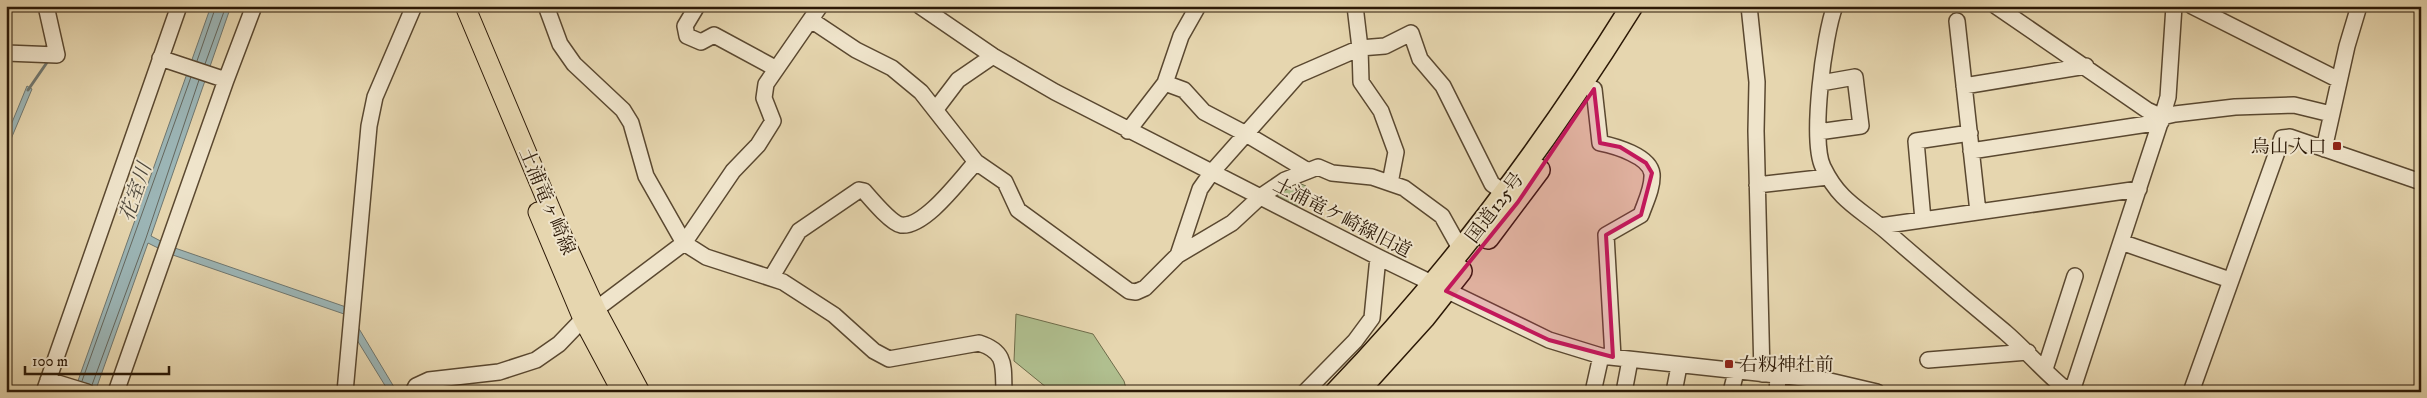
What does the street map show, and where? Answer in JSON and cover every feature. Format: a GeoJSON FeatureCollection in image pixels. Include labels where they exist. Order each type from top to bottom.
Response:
{"type":"FeatureCollection","features":[{"type":"Feature","properties":{"kind":"highway","name":"国道125号"},"geometry":{"type":"LineString","coordinates":[[1357,392],[1424,318],[1439,287],[1461,250],[1506,193],[1592,70],[1632,6]]}},
{"type":"Feature","properties":{"kind":"highway","name":"国道125号"},"geometry":{"type":"LineString","coordinates":[[1336,392],[1439,287],[1518,202],[1594,89],[1646,6]]}},
{"type":"Feature","properties":{"kind":"main road","name":"土浦竜ヶ崎線"},"geometry":{"type":"LineString","coordinates":[[452,6],[622,392]]}},
{"type":"Feature","properties":{"kind":"main road","name":"土浦竜ヶ崎線"},"geometry":{"type":"LineString","coordinates":[[465,6],[555,220],[589,315],[640,392]]}},
{"type":"Feature","properties":{"kind":"street"},"geometry":{"type":"LineString","coordinates":[[6,53],[57,55],[46,6]]}},
{"type":"Feature","properties":{"kind":"street"},"geometry":{"type":"LineString","coordinates":[[87,392],[46,386],[179,6]]}},
{"type":"Feature","properties":{"kind":"street"},"geometry":{"type":"LineString","coordinates":[[116,392],[254,6]]}},
{"type":"Feature","properties":{"kind":"street"},"geometry":{"type":"LineString","coordinates":[[345,392],[369,126],[375,97],[392,52],[414,6]]}},
{"type":"Feature","properties":{"kind":"street"},"geometry":{"type":"LineString","coordinates":[[546,6],[560,44],[574,64],[624,110],[631,124],[646,176],[684,243],[706,257],[783,282],[819,304],[874,351],[889,358],[979,343],[993,347],[1003,361],[1004,392]]}},
{"type":"Feature","properties":{"kind":"street"},"geometry":{"type":"LineString","coordinates":[[696,6],[685,26],[688,36],[701,42],[714,35],[775,68]]}},
{"type":"Feature","properties":{"kind":"street"},"geometry":{"type":"LineString","coordinates":[[413,392],[416,386],[429,380],[499,372],[536,360],[559,344],[589,315],[684,243],[733,170],[758,145],[773,121],[764,98],[766,84],[775,68],[820,6]]}},
{"type":"Feature","properties":{"kind":"street","name":"土浦竜ケ崎線旧道"},"geometry":{"type":"LineString","coordinates":[[920,6],[993,56],[1055,92],[1378,257],[1549,340],[1607,356],[1630,360],[1762,374],[1778,384],[1830,381],[1876,392]]}},
{"type":"Feature","properties":{"kind":"street"},"geometry":{"type":"LineString","coordinates":[[1128,130],[1165,83],[1181,36],[1198,6]]}},
{"type":"Feature","properties":{"kind":"street"},"geometry":{"type":"LineString","coordinates":[[1355,6],[1360,48],[1361,82],[1382,111],[1396,152],[1390,183]]}},
{"type":"Feature","properties":{"kind":"street"},"geometry":{"type":"LineString","coordinates":[[1749,6],[1757,82],[1757,185],[1762,374]]}},
{"type":"Feature","properties":{"kind":"street"},"geometry":{"type":"LineString","coordinates":[[1835,6],[1823,56],[1818,132],[1820,160],[1834,188],[1854,208],[1880,226],[2028,352],[2066,391],[2074,385],[2140,189],[2168,97],[2174,6]]}},
{"type":"Feature","properties":{"kind":"street"},"geometry":{"type":"LineString","coordinates":[[1996,6],[2086,66],[2161,120]]}},
{"type":"Feature","properties":{"kind":"street"},"geometry":{"type":"LineString","coordinates":[[2192,6],[2339,80]]}},
{"type":"Feature","properties":{"kind":"street"},"geometry":{"type":"LineString","coordinates":[[2324,149],[2339,80],[2359,6]]}},
{"type":"Feature","properties":{"kind":"street"},"geometry":{"type":"LineString","coordinates":[[811,20],[856,50],[892,68],[921,92],[976,162],[1005,182],[1018,210],[1129,291],[1136,292],[1145,288],[1178,255],[1232,223],[1260,197],[1285,180],[1318,168],[1332,173],[1372,177],[1404,188],[1442,216],[1461,250]]}},
{"type":"Feature","properties":{"kind":"street"},"geometry":{"type":"LineString","coordinates":[[1957,21],[1978,212]]}},
{"type":"Feature","properties":{"kind":"street"},"geometry":{"type":"LineString","coordinates":[[1178,255],[1200,190],[1212,172],[1298,75],[1360,48],[1385,46],[1411,33],[1420,59],[1444,86],[1492,184],[1506,193]]}},
{"type":"Feature","properties":{"kind":"street"},"geometry":{"type":"LineString","coordinates":[[936,109],[958,80],[993,56]]}},
{"type":"Feature","properties":{"kind":"street"},"geometry":{"type":"LineString","coordinates":[[160,58],[226,80]]}},
{"type":"Feature","properties":{"kind":"street"},"geometry":{"type":"LineString","coordinates":[[1964,86],[2086,66]]}},
{"type":"Feature","properties":{"kind":"street"},"geometry":{"type":"LineString","coordinates":[[1818,132],[1861,126],[1855,77],[1822,82]]}},
{"type":"Feature","properties":{"kind":"street"},"geometry":{"type":"LineString","coordinates":[[1165,83],[1184,90],[1204,112],[1246,134],[1308,171]]}},
{"type":"Feature","properties":{"kind":"street"},"geometry":{"type":"LineString","coordinates":[[1593,392],[1607,356],[1606,235],[1641,215],[1650,191],[1652,173],[1646,163],[1620,147],[1600,143],[1594,89]]}},
{"type":"Feature","properties":{"kind":"street"},"geometry":{"type":"LineString","coordinates":[[1971,151],[2161,120],[2175,114],[2236,107],[2294,105],[2331,114]]}},
{"type":"Feature","properties":{"kind":"street"},"geometry":{"type":"LineString","coordinates":[[1923,220],[1916,142],[1970,133]]}},
{"type":"Feature","properties":{"kind":"street"},"geometry":{"type":"LineString","coordinates":[[2191,392],[2280,140],[2285,136],[2290,137],[2421,182]]}},
{"type":"Feature","properties":{"kind":"street"},"geometry":{"type":"LineString","coordinates":[[771,278],[799,231],[859,190],[864,191],[894,222],[906,224],[933,211],[976,162]]}},
{"type":"Feature","properties":{"kind":"street"},"geometry":{"type":"LineString","coordinates":[[1757,185],[1828,177]]}},
{"type":"Feature","properties":{"kind":"street"},"geometry":{"type":"LineString","coordinates":[[1880,226],[2140,189]]}},
{"type":"Feature","properties":{"kind":"street"},"geometry":{"type":"LineString","coordinates":[[2121,242],[2230,280]]}},
{"type":"Feature","properties":{"kind":"street"},"geometry":{"type":"LineString","coordinates":[[1305,392],[1355,341],[1372,318],[1378,257]]}},
{"type":"Feature","properties":{"kind":"street"},"geometry":{"type":"LineString","coordinates":[[2045,369],[2075,276]]}},
{"type":"Feature","properties":{"kind":"street"},"geometry":{"type":"LineString","coordinates":[[1928,360],[2028,352]]}},
{"type":"Feature","properties":{"kind":"street"},"geometry":{"type":"LineString","coordinates":[[1624,392],[1630,360]]}},
{"type":"Feature","properties":{"kind":"street"},"geometry":{"type":"LineString","coordinates":[[1674,392],[1679,366]]}},
{"type":"Feature","properties":{"kind":"street"},"geometry":{"type":"LineString","coordinates":[[1731,392],[1736,372]]}},
{"type":"Feature","properties":{"kind":"highlighted area"},"geometry":{"type":"Polygon","coordinates":[[[1594,89],[1600,143],[1620,147],[1646,163],[1652,173],[1641,215],[1606,235],[1613,357],[1549,340],[1446,291],[1518,202],[1594,89]]]}},
{"type":"Feature","properties":{"kind":"green space"},"geometry":{"type":"Polygon","coordinates":[[[1292,180],[1306,186],[1297,207],[1270,194],[1292,180]]]}},
{"type":"Feature","properties":{"kind":"green space"},"geometry":{"type":"Polygon","coordinates":[[[1016,314],[1093,334],[1124,381],[1127,392],[1052,392],[1014,361],[1016,314]]]}},
{"type":"Feature","properties":{"kind":"water"},"geometry":{"type":"Polygon","coordinates":[[[211,6],[231,6],[151,236],[172,247],[346,307],[397,392],[389,392],[349,327],[344,314],[170,254],[148,243],[95,392],[74,392],[211,6]]]}},
{"type":"Feature","properties":{"kind":"water"},"geometry":{"type":"Polygon","coordinates":[[[27,86],[32,89],[6,151],[6,137],[27,86]]]}},
{"type":"Feature","properties":{"kind":"waterway"},"geometry":{"type":"LineString","coordinates":[[28,90],[48,61]]}},
{"type":"Feature","properties":{"kind":"place","name":"烏山入口"},"geometry":{"type":"Point","coordinates":[2337,146]}},
{"type":"Feature","properties":{"kind":"place","name":"右籾神社前"},"geometry":{"type":"Point","coordinates":[1729,364]}},
{"type":"Feature","properties":{"kind":"water label","name":"花室川"},"geometry":{"type":"Point","coordinates":[135,192]}}]}
